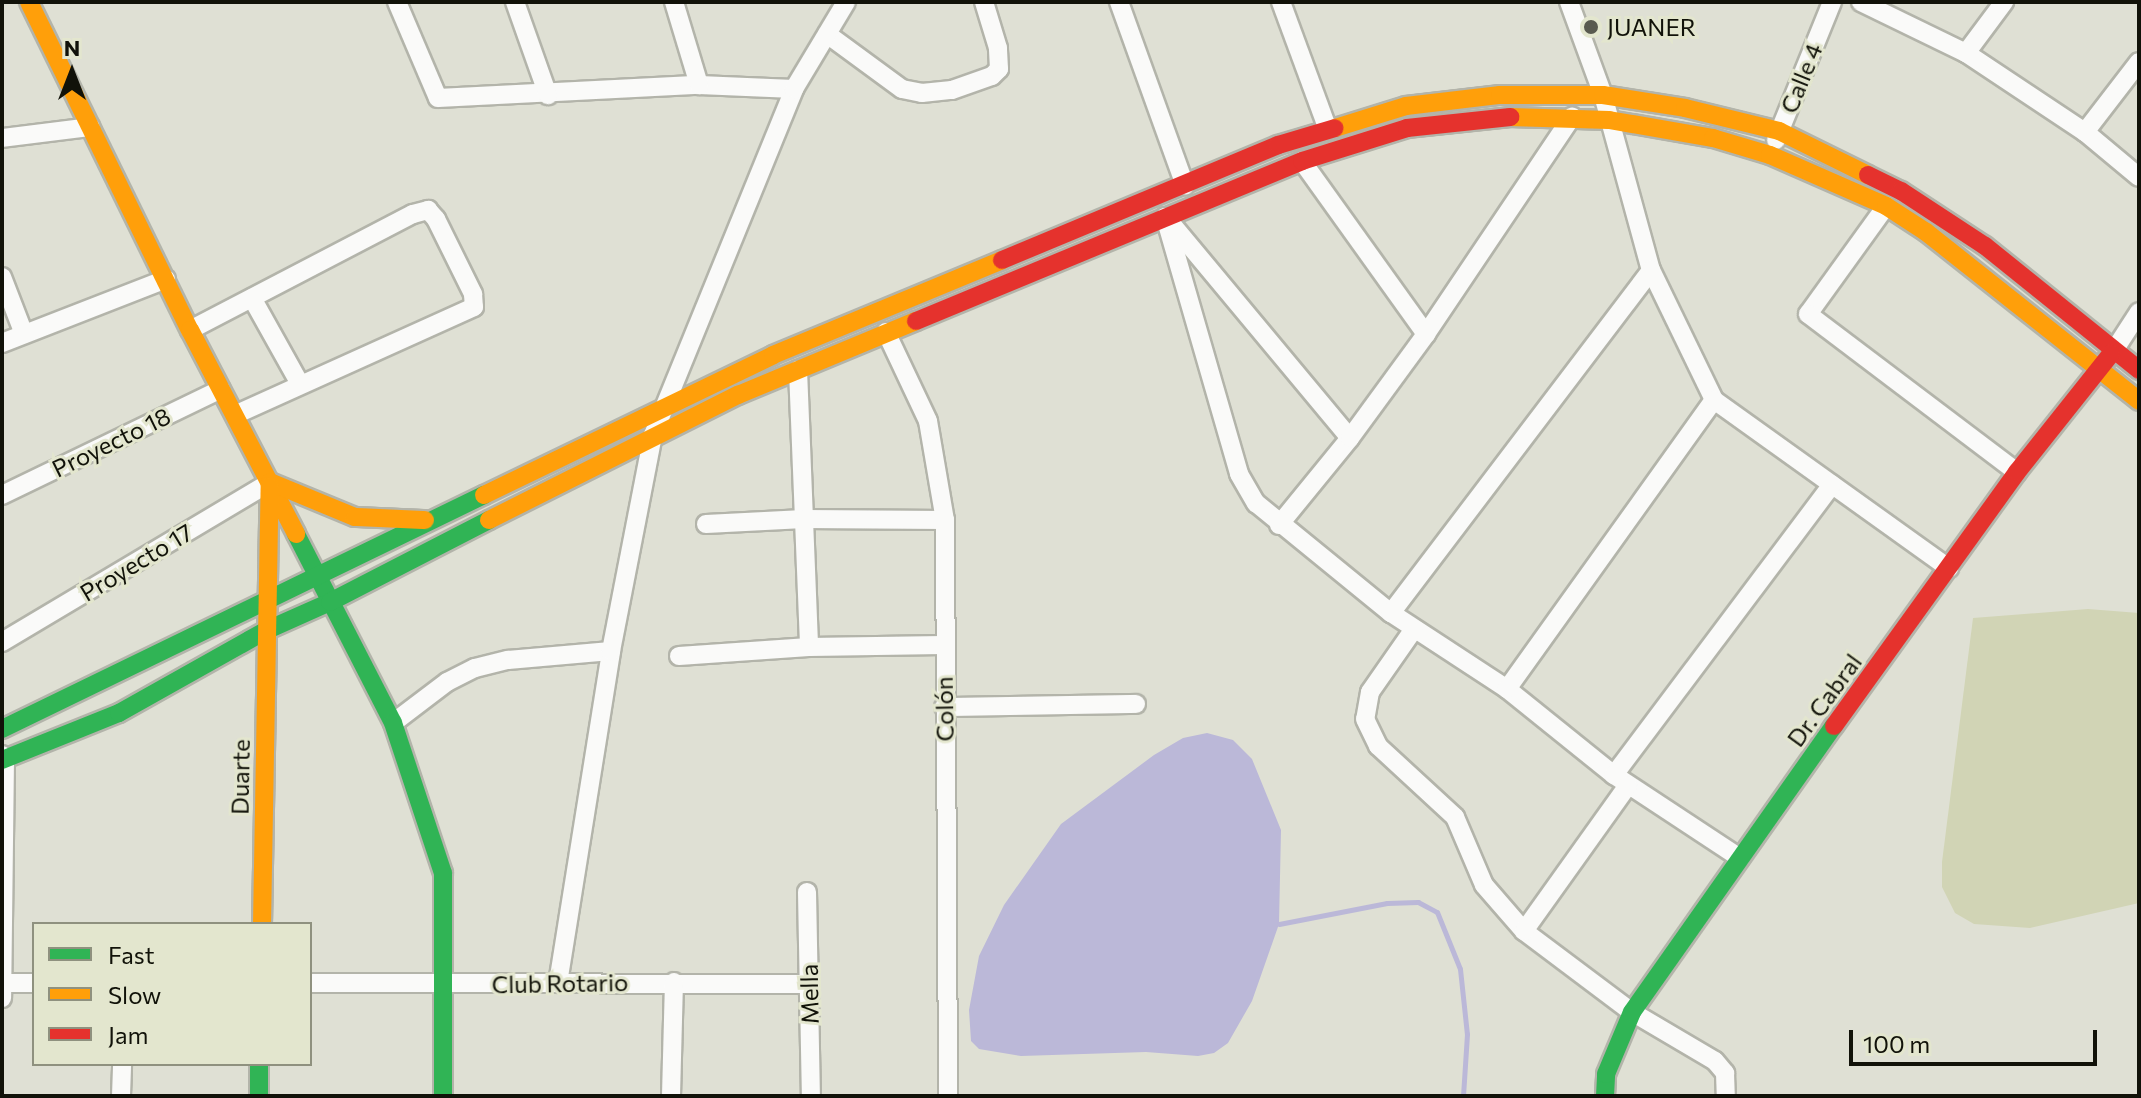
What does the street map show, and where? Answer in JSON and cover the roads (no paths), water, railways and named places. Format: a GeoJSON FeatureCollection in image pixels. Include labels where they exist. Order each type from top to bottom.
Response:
{"type":"FeatureCollection","features":[{"type":"Feature","properties":{"kind":"main road"},"geometry":{"type":"LineString","coordinates":[[29,2],[190,330],[393,723],[443,873],[443,1096]]}},
{"type":"Feature","properties":{"kind":"main road"},"geometry":{"type":"LineString","coordinates":[[2,729],[773,355],[1327,127],[1406,106],[1475,97],[1603,95],[1685,108],[1779,131],[1844,160],[1901,191],[1985,246],[2139,370]]}},
{"type":"Feature","properties":{"kind":"main road"},"geometry":{"type":"LineString","coordinates":[[3,758],[61,739],[156,692],[265,631],[330,602],[653,435],[886,332],[1302,161],[1407,128],[1518,116],[1572,117],[1609,120],[1713,138],[1770,155],[1886,206],[1978,270],[2139,401]]}},
{"type":"Feature","properties":{"kind":"main road","name":"Dr. Cabral"},"geometry":{"type":"LineString","coordinates":[[1605,1096],[1606,1074],[1632,1012],[2017,472],[2115,349]]}},
{"type":"Feature","properties":{"kind":"main road"},"geometry":{"type":"LineString","coordinates":[[270,482],[355,517],[430,520]]}},
{"type":"Feature","properties":{"kind":"main road","name":"Duarte"},"geometry":{"type":"LineString","coordinates":[[262,922],[270,482]]}},
{"type":"Feature","properties":{"kind":"main road"},"geometry":{"type":"LineString","coordinates":[[140,662],[156,692]]}},
{"type":"Feature","properties":{"kind":"main road"},"geometry":{"type":"LineString","coordinates":[[259,1066],[259,1096]]}},
{"type":"Feature","properties":{"kind":"street"},"geometry":{"type":"LineString","coordinates":[[397,2],[438,98],[548,95],[699,85],[794,89]]}},
{"type":"Feature","properties":{"kind":"street"},"geometry":{"type":"LineString","coordinates":[[515,2],[548,95]]}},
{"type":"Feature","properties":{"kind":"street"},"geometry":{"type":"LineString","coordinates":[[674,2],[699,85]]}},
{"type":"Feature","properties":{"kind":"street"},"geometry":{"type":"LineString","coordinates":[[558,983],[611,651],[653,435],[794,89],[846,2]]}},
{"type":"Feature","properties":{"kind":"street"},"geometry":{"type":"LineString","coordinates":[[827,34],[902,89],[922,93],[952,90],[992,76],[999,69],[998,48],[984,2]]}},
{"type":"Feature","properties":{"kind":"street"},"geometry":{"type":"LineString","coordinates":[[1119,2],[1185,185]]}},
{"type":"Feature","properties":{"kind":"street"},"geometry":{"type":"LineString","coordinates":[[1281,2],[1327,127]]}},
{"type":"Feature","properties":{"kind":"street"},"geometry":{"type":"LineString","coordinates":[[1569,2],[1603,95],[1651,270],[1714,400],[1949,568]]}},
{"type":"Feature","properties":{"kind":"street","name":"Calle 4"},"geometry":{"type":"LineString","coordinates":[[1770,155],[1832,2]]}},
{"type":"Feature","properties":{"kind":"street"},"geometry":{"type":"LineString","coordinates":[[1861,2],[1966,53],[2085,132],[2139,177]]}},
{"type":"Feature","properties":{"kind":"street"},"geometry":{"type":"LineString","coordinates":[[1966,53],[2004,2]]}},
{"type":"Feature","properties":{"kind":"street"},"geometry":{"type":"LineString","coordinates":[[2085,132],[2139,62]]}},
{"type":"Feature","properties":{"kind":"street"},"geometry":{"type":"LineString","coordinates":[[1279,525],[1350,438],[1426,334],[1572,117]]}},
{"type":"Feature","properties":{"kind":"street"},"geometry":{"type":"LineString","coordinates":[[2,138],[90,127]]}},
{"type":"Feature","properties":{"kind":"street"},"geometry":{"type":"LineString","coordinates":[[1302,161],[1426,334]]}},
{"type":"Feature","properties":{"kind":"street"},"geometry":{"type":"LineString","coordinates":[[1886,206],[1808,314],[2017,472]]}},
{"type":"Feature","properties":{"kind":"street"},"geometry":{"type":"LineString","coordinates":[[190,330],[413,214],[428,210],[436,219],[473,294],[474,307],[235,415]]}},
{"type":"Feature","properties":{"kind":"street"},"geometry":{"type":"LineString","coordinates":[[1165,217],[1350,438]]}},
{"type":"Feature","properties":{"kind":"street"},"geometry":{"type":"LineString","coordinates":[[1165,217],[1239,474],[1256,503],[1279,525],[1391,613],[1507,689],[1621,780],[1740,858]]}},
{"type":"Feature","properties":{"kind":"street"},"geometry":{"type":"LineString","coordinates":[[1391,613],[1651,270]]}},
{"type":"Feature","properties":{"kind":"street"},"geometry":{"type":"LineString","coordinates":[[2,277],[24,334]]}},
{"type":"Feature","properties":{"kind":"street"},"geometry":{"type":"LineString","coordinates":[[2,343],[166,279]]}},
{"type":"Feature","properties":{"kind":"street"},"geometry":{"type":"LineString","coordinates":[[252,298],[300,384]]}},
{"type":"Feature","properties":{"kind":"street"},"geometry":{"type":"LineString","coordinates":[[2115,349],[2139,312]]}},
{"type":"Feature","properties":{"kind":"street","name":"Colón"},"geometry":{"type":"LineString","coordinates":[[886,332],[928,421],[945,520],[943,645],[948,1096]]}},
{"type":"Feature","properties":{"kind":"street"},"geometry":{"type":"LineString","coordinates":[[798,370],[809,647]]}},
{"type":"Feature","properties":{"kind":"street","name":"Proyecto 18"},"geometry":{"type":"LineString","coordinates":[[2,495],[221,389]]}},
{"type":"Feature","properties":{"kind":"street"},"geometry":{"type":"LineString","coordinates":[[1507,689],[1714,400]]}},
{"type":"Feature","properties":{"kind":"street","name":"Proyecto 17"},"geometry":{"type":"LineString","coordinates":[[2,642],[270,482]]}},
{"type":"Feature","properties":{"kind":"street"},"geometry":{"type":"LineString","coordinates":[[1524,931],[1621,780],[1832,485]]}},
{"type":"Feature","properties":{"kind":"street"},"geometry":{"type":"LineString","coordinates":[[706,524],[804,519],[945,520]]}},
{"type":"Feature","properties":{"kind":"street"},"geometry":{"type":"LineString","coordinates":[[1414,629],[1370,692],[1365,719],[1378,746],[1455,817],[1484,885],[1524,931],[1632,1012],[1715,1061],[1725,1073],[1726,1096]]}},
{"type":"Feature","properties":{"kind":"street"},"geometry":{"type":"LineString","coordinates":[[679,656],[809,647],[943,645]]}},
{"type":"Feature","properties":{"kind":"street"},"geometry":{"type":"LineString","coordinates":[[393,723],[447,682],[475,668],[508,660],[611,651]]}},
{"type":"Feature","properties":{"kind":"street"},"geometry":{"type":"LineString","coordinates":[[944,707],[1136,704]]}},
{"type":"Feature","properties":{"kind":"street"},"geometry":{"type":"LineString","coordinates":[[2,998],[3,758]]}},
{"type":"Feature","properties":{"kind":"street","name":"Mella"},"geometry":{"type":"LineString","coordinates":[[807,892],[811,1096]]}},
{"type":"Feature","properties":{"kind":"street"},"geometry":{"type":"LineString","coordinates":[[671,1096],[674,982]]}},
{"type":"Feature","properties":{"kind":"street"},"geometry":{"type":"LineString","coordinates":[[2,983],[32,983]]}},
{"type":"Feature","properties":{"kind":"street","name":"Club Rotario"},"geometry":{"type":"LineString","coordinates":[[312,983],[809,984]]}},
{"type":"Feature","properties":{"kind":"street"},"geometry":{"type":"LineString","coordinates":[[121,1096],[122,1066]]}},
{"type":"Feature","properties":{"kind":"waterway"},"geometry":{"type":"LineString","coordinates":[[1279,924],[1387,903],[1418,902],[1437,912],[1460,969],[1467,1034],[1463,1096]]}},
{"type":"Feature","properties":{"kind":"place","name":"JUANER"},"geometry":{"type":"Point","coordinates":[1591,27]}}]}
